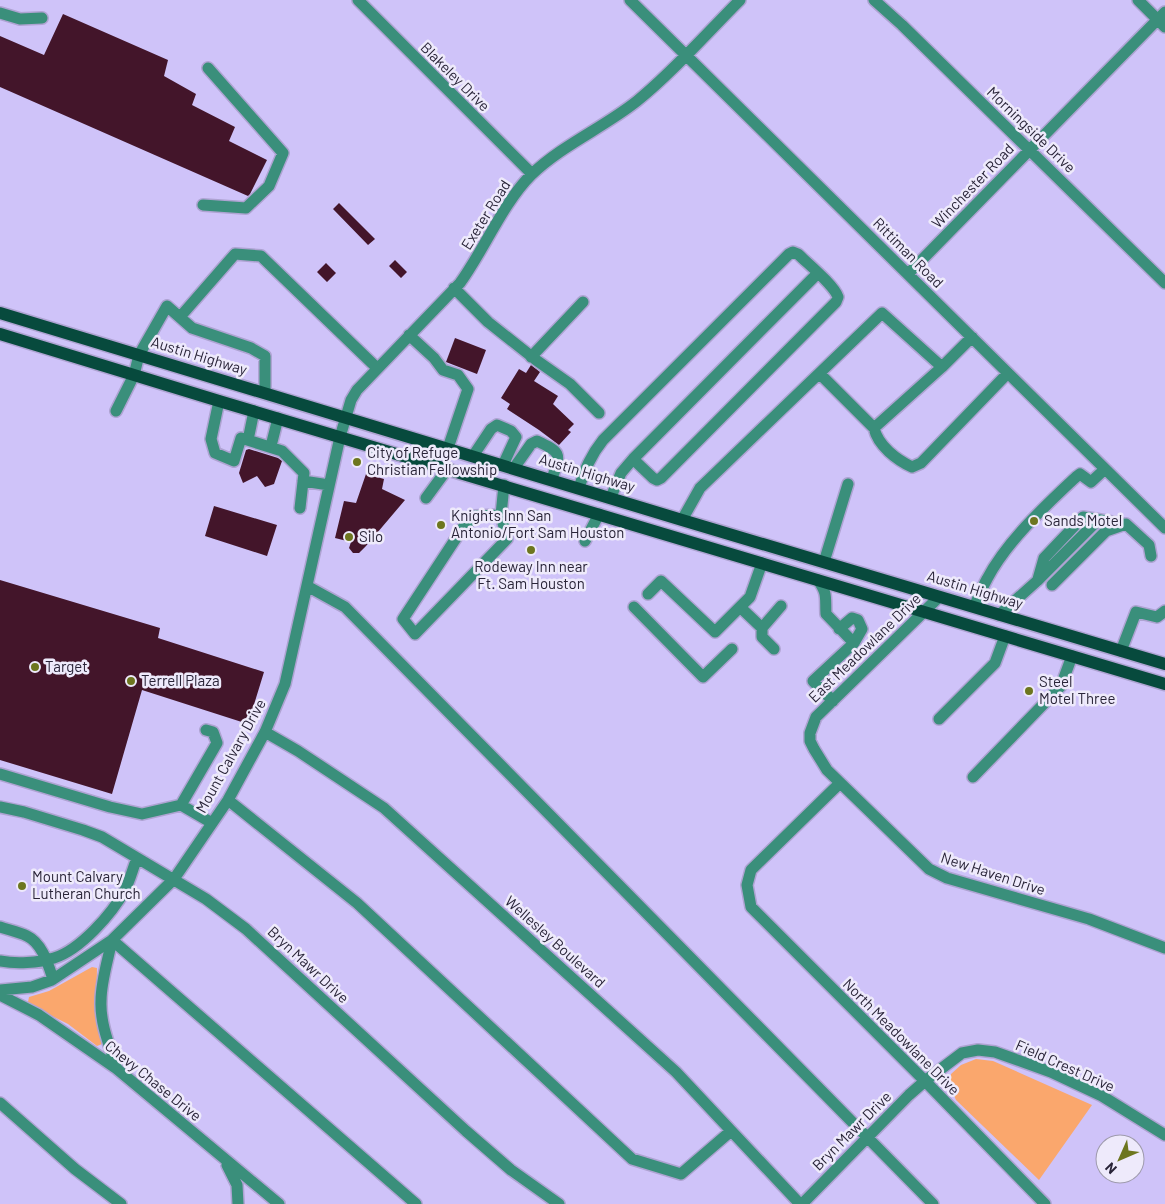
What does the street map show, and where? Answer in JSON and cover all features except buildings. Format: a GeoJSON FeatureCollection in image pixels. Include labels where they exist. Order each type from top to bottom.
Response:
{"type":"FeatureCollection","features":[{"type":"Feature","properties":{"kind":"main road","name":"Austin Highway"},"geometry":{"type":"LineString","coordinates":[[0,312],[682,520],[1165,664]]}},
{"type":"Feature","properties":{"kind":"main road"},"geometry":{"type":"LineString","coordinates":[[0,334],[1165,684]]}},
{"type":"Feature","properties":{"kind":"street","name":"Blakeley Drive"},"geometry":{"type":"LineString","coordinates":[[358,0],[532,174]]}},
{"type":"Feature","properties":{"kind":"street","name":"Rittiman Road"},"geometry":{"type":"LineString","coordinates":[[630,0],[1165,528]]}},
{"type":"Feature","properties":{"kind":"street","name":"Exeter Road"},"geometry":{"type":"LineString","coordinates":[[340,437],[345,417],[356,390],[472,267],[518,189],[532,174],[556,155],[637,101],[740,0]]}},
{"type":"Feature","properties":{"kind":"street","name":"Morningside Drive"},"geometry":{"type":"LineString","coordinates":[[874,0],[902,25],[1165,283]]}},
{"type":"Feature","properties":{"kind":"street"},"geometry":{"type":"LineString","coordinates":[[1138,0],[1162,20]]}},
{"type":"Feature","properties":{"kind":"street"},"geometry":{"type":"LineString","coordinates":[[0,13],[20,19],[42,18]]}},
{"type":"Feature","properties":{"kind":"street","name":"Winchester Road"},"geometry":{"type":"LineString","coordinates":[[908,274],[1029,149],[1162,20]]}},
{"type":"Feature","properties":{"kind":"street"},"geometry":{"type":"LineString","coordinates":[[203,205],[246,208],[269,186],[283,153],[208,68]]}},
{"type":"Feature","properties":{"kind":"street"},"geometry":{"type":"LineString","coordinates":[[579,488],[585,467],[603,440],[789,254],[793,252],[798,254],[836,292],[838,297],[836,302],[661,478],[657,480],[653,478],[633,459]]}},
{"type":"Feature","properties":{"kind":"street"},"geometry":{"type":"LineString","coordinates":[[180,317],[235,254],[261,256],[377,368]]}},
{"type":"Feature","properties":{"kind":"street"},"geometry":{"type":"LineString","coordinates":[[610,497],[621,473],[633,459],[818,273]]}},
{"type":"Feature","properties":{"kind":"street"},"geometry":{"type":"LineString","coordinates":[[454,288],[488,322],[570,384],[599,413]]}},
{"type":"Feature","properties":{"kind":"street"},"geometry":{"type":"LineString","coordinates":[[531,356],[583,302]]}},
{"type":"Feature","properties":{"kind":"street"},"geometry":{"type":"LineString","coordinates":[[116,411],[134,375],[139,355],[167,306],[192,328],[251,348],[265,356],[265,393]]}},
{"type":"Feature","properties":{"kind":"street"},"geometry":{"type":"LineString","coordinates":[[682,520],[700,488],[882,313],[942,367]]}},
{"type":"Feature","properties":{"kind":"street"},"geometry":{"type":"LineString","coordinates":[[409,335],[434,358],[443,370],[458,375],[468,389],[448,448]]}},
{"type":"Feature","properties":{"kind":"street"},"geometry":{"type":"LineString","coordinates":[[874,428],[942,367],[972,337]]}},
{"type":"Feature","properties":{"kind":"street"},"geometry":{"type":"LineString","coordinates":[[820,374],[874,428],[876,436],[882,445],[901,462],[912,467],[921,463],[1008,373]]}},
{"type":"Feature","properties":{"kind":"street"},"geometry":{"type":"LineString","coordinates":[[219,401],[211,439],[215,453],[234,461],[241,438],[282,450],[304,473],[300,508]]}},
{"type":"Feature","properties":{"kind":"street"},"geometry":{"type":"LineString","coordinates":[[248,440],[254,411]]}},
{"type":"Feature","properties":{"kind":"street"},"geometry":{"type":"LineString","coordinates":[[271,446],[278,418]]}},
{"type":"Feature","properties":{"kind":"street"},"geometry":{"type":"LineString","coordinates":[[473,456],[491,429],[497,425],[511,431],[516,437],[508,466]]}},
{"type":"Feature","properties":{"kind":"street","name":"Mount Calvary Drive"},"geometry":{"type":"LineString","coordinates":[[0,990],[32,987],[53,979],[112,940],[174,879],[228,800],[265,732],[286,684],[340,437]]}},
{"type":"Feature","properties":{"kind":"street"},"geometry":{"type":"LineString","coordinates":[[508,466],[531,444],[537,441],[553,448],[559,457],[552,479]]}},
{"type":"Feature","properties":{"kind":"street"},"geometry":{"type":"LineString","coordinates":[[426,498],[448,468]]}},
{"type":"Feature","properties":{"kind":"street"},"geometry":{"type":"LineString","coordinates":[[974,607],[986,579],[999,560],[1027,527],[1076,477],[1080,474],[1091,482],[1105,468]]}},
{"type":"Feature","properties":{"kind":"street"},"geometry":{"type":"LineString","coordinates":[[303,481],[329,485]]}},
{"type":"Feature","properties":{"kind":"street"},"geometry":{"type":"LineString","coordinates":[[824,562],[848,484]]}},
{"type":"Feature","properties":{"kind":"street"},"geometry":{"type":"LineString","coordinates":[[501,515],[475,516],[464,526],[402,619],[415,634],[507,539],[501,515],[504,485]]}},
{"type":"Feature","properties":{"kind":"street"},"geometry":{"type":"LineString","coordinates":[[585,541],[599,514]]}},
{"type":"Feature","properties":{"kind":"street"},"geometry":{"type":"LineString","coordinates":[[1045,583],[1041,568],[1044,558],[1083,517],[1126,524],[1149,545],[1151,556]]}},
{"type":"Feature","properties":{"kind":"street"},"geometry":{"type":"LineString","coordinates":[[1045,583],[1099,520]]}},
{"type":"Feature","properties":{"kind":"street"},"geometry":{"type":"LineString","coordinates":[[999,615],[1045,583],[1106,531],[1126,524]]}},
{"type":"Feature","properties":{"kind":"street"},"geometry":{"type":"LineString","coordinates":[[648,594],[661,581],[719,636],[740,607],[750,597],[762,563]]}},
{"type":"Feature","properties":{"kind":"street"},"geometry":{"type":"LineString","coordinates":[[818,580],[825,590],[827,599],[826,614],[839,630],[854,643]]}},
{"type":"Feature","properties":{"kind":"street"},"geometry":{"type":"LineString","coordinates":[[307,586],[345,607],[933,1204]]}},
{"type":"Feature","properties":{"kind":"street","name":"East Meadowlane Drive"},"geometry":{"type":"LineString","coordinates":[[840,784],[821,761],[810,741],[810,733],[816,717],[939,597]]}},
{"type":"Feature","properties":{"kind":"street"},"geometry":{"type":"LineString","coordinates":[[774,648],[762,637],[762,628],[781,606]]}},
{"type":"Feature","properties":{"kind":"street"},"geometry":{"type":"LineString","coordinates":[[634,607],[703,677],[732,649]]}},
{"type":"Feature","properties":{"kind":"street"},"geometry":{"type":"LineString","coordinates":[[740,607],[762,628]]}},
{"type":"Feature","properties":{"kind":"street"},"geometry":{"type":"LineString","coordinates":[[1121,651],[1136,612],[1157,616],[1165,612]]}},
{"type":"Feature","properties":{"kind":"street"},"geometry":{"type":"LineString","coordinates":[[833,701],[813,681],[854,643],[862,629],[861,623],[852,618],[839,630]]}},
{"type":"Feature","properties":{"kind":"street"},"geometry":{"type":"LineString","coordinates":[[939,719],[995,663],[1005,636]]}},
{"type":"Feature","properties":{"kind":"street"},"geometry":{"type":"LineString","coordinates":[[973,777],[1061,686],[1072,656]]}},
{"type":"Feature","properties":{"kind":"street"},"geometry":{"type":"LineString","coordinates":[[181,805],[217,743],[213,732],[206,730]]}},
{"type":"Feature","properties":{"kind":"street","name":"Wellesley Boulevard"},"geometry":{"type":"LineString","coordinates":[[265,732],[298,751],[384,808],[676,1072],[801,1204]]}},
{"type":"Feature","properties":{"kind":"street"},"geometry":{"type":"LineString","coordinates":[[0,774],[110,807],[142,814],[181,805],[212,823]]}},
{"type":"Feature","properties":{"kind":"street","name":"North Meadowlane Drive"},"geometry":{"type":"LineString","coordinates":[[840,784],[751,870],[747,885],[751,907],[1045,1204]]}},
{"type":"Feature","properties":{"kind":"street","name":"New Haven Drive"},"geometry":{"type":"LineString","coordinates":[[840,784],[921,863],[947,878],[1089,919],[1165,948]]}},
{"type":"Feature","properties":{"kind":"street"},"geometry":{"type":"LineString","coordinates":[[228,800],[358,903],[632,1159],[681,1174],[731,1131]]}},
{"type":"Feature","properties":{"kind":"street","name":"Bryn Mawr Drive"},"geometry":{"type":"LineString","coordinates":[[0,807],[24,812],[102,837],[206,899],[246,929],[511,1170],[560,1204]]}},
{"type":"Feature","properties":{"kind":"street"},"geometry":{"type":"LineString","coordinates":[[0,961],[12,963],[46,960],[64,954],[83,941],[111,912],[126,888],[137,858]]}},
{"type":"Feature","properties":{"kind":"street"},"geometry":{"type":"LineString","coordinates":[[0,927],[27,936],[36,942],[46,960],[53,979]]}},
{"type":"Feature","properties":{"kind":"street"},"geometry":{"type":"LineString","coordinates":[[117,1069],[103,1024],[101,1002],[112,940],[416,1204]]}},
{"type":"Feature","properties":{"kind":"street","name":"Chevy Chase Drive"},"geometry":{"type":"LineString","coordinates":[[0,994],[39,1016],[117,1069],[279,1204]]}},
{"type":"Feature","properties":{"kind":"street","name":"Field Crest Drive"},"geometry":{"type":"LineString","coordinates":[[925,1081],[962,1053],[978,1050],[995,1052],[1051,1072],[1102,1096],[1165,1135]]}},
{"type":"Feature","properties":{"kind":"street","name":"Bryn Mawr Drive"},"geometry":{"type":"LineString","coordinates":[[801,1204],[925,1081]]}},
{"type":"Feature","properties":{"kind":"street"},"geometry":{"type":"LineString","coordinates":[[0,1103],[75,1169],[121,1204]]}},
{"type":"Feature","properties":{"kind":"street"},"geometry":{"type":"LineString","coordinates":[[222,1157],[233,1174],[237,1185],[238,1204]]}},
{"type":"Feature","properties":{"kind":"shaded area"},"geometry":{"type":"Polygon","coordinates":[[[92,967],[97,968],[96,1011],[102,1044],[97,1046],[68,1024],[32,1006],[28,1002],[29,997],[49,991],[92,967]]]}},
{"type":"Feature","properties":{"kind":"shaded area"},"geometry":{"type":"Polygon","coordinates":[[[976,1059],[993,1061],[1092,1105],[1039,1180],[956,1100],[950,1087],[951,1074],[961,1065],[976,1059]]]}},
{"type":"Feature","properties":{"kind":"place","name":"City of Refuge Christian Fellowship"},"geometry":{"type":"Point","coordinates":[357,462]}},
{"type":"Feature","properties":{"kind":"place","name":"Sands Motel"},"geometry":{"type":"Point","coordinates":[1034,521]}},
{"type":"Feature","properties":{"kind":"place","name":"Knights Inn San Antonio/Fort Sam Houston"},"geometry":{"type":"Point","coordinates":[441,525]}},
{"type":"Feature","properties":{"kind":"place","name":"Silo"},"geometry":{"type":"Point","coordinates":[349,537]}},
{"type":"Feature","properties":{"kind":"place","name":"Rodeway Inn near Ft. Sam Houston"},"geometry":{"type":"Point","coordinates":[531,550]}},
{"type":"Feature","properties":{"kind":"place","name":"Target"},"geometry":{"type":"Point","coordinates":[35,667]}},
{"type":"Feature","properties":{"kind":"place","name":"Terrell Plaza"},"geometry":{"type":"Point","coordinates":[131,681]}},
{"type":"Feature","properties":{"kind":"place","name":"Steel Motel Three"},"geometry":{"type":"Point","coordinates":[1029,691]}},
{"type":"Feature","properties":{"kind":"place","name":"Mount Calvary Lutheran Church"},"geometry":{"type":"Point","coordinates":[22,886]}}]}
